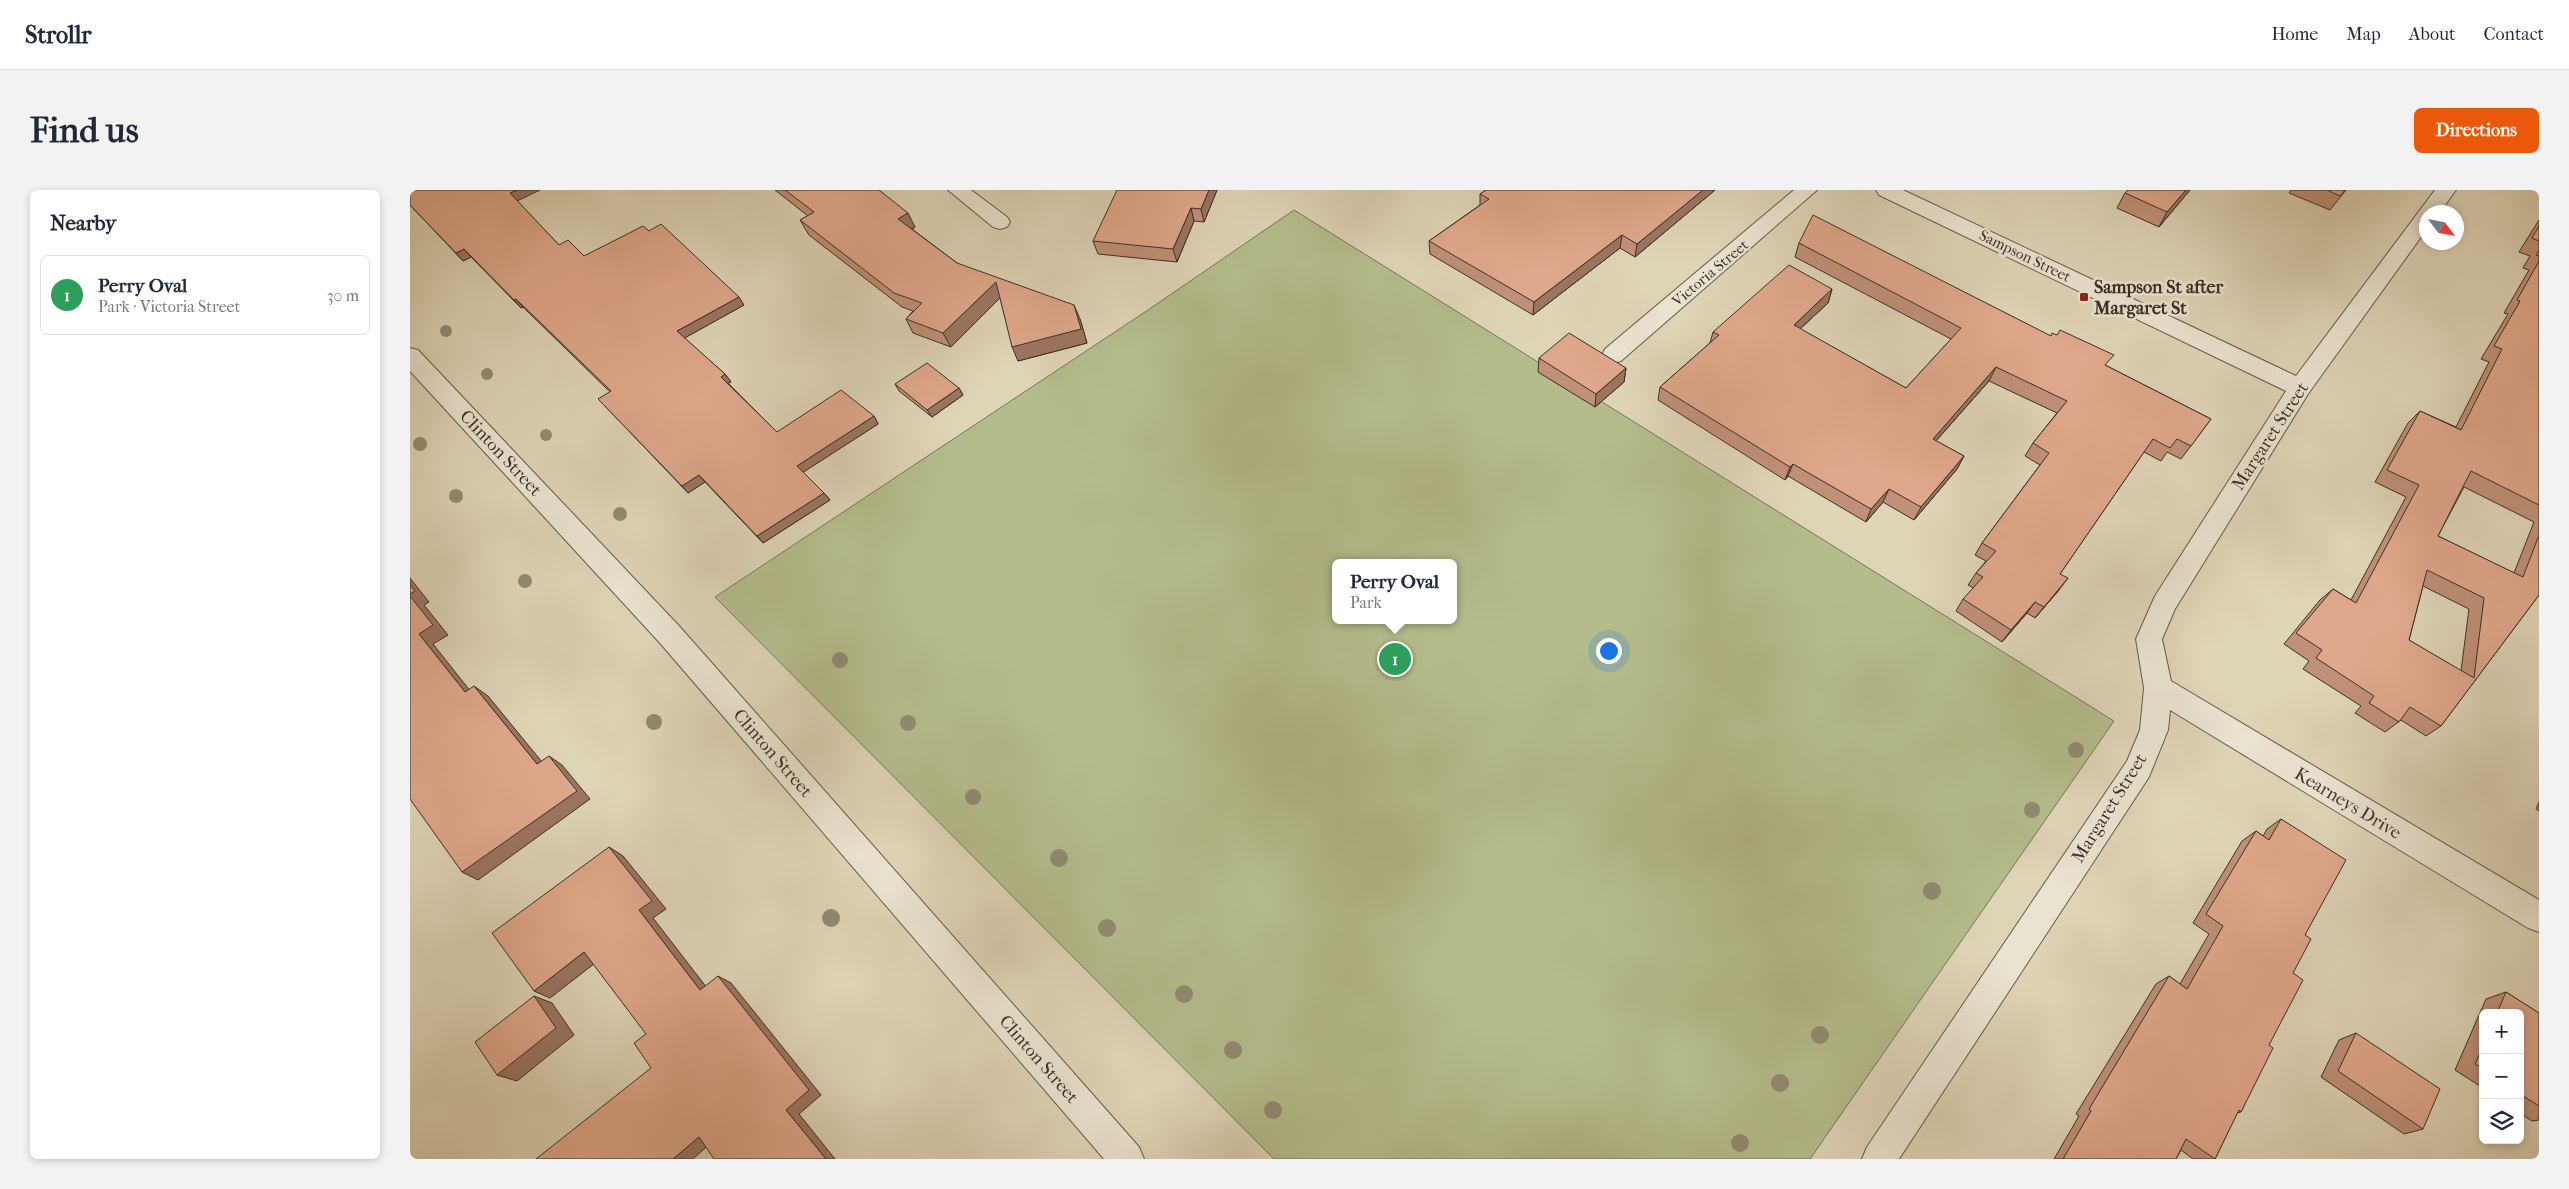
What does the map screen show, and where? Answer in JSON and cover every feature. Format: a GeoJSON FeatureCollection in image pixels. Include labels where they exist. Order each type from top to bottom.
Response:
{"type":"FeatureCollection","features":[{"type":"Feature","properties":{"kind":"street"},"geometry":{"type":"LineString","coordinates":[[958,190],[1000,222]]}},
{"type":"Feature","properties":{"kind":"street","name":"Victoria Street"},"geometry":{"type":"LineString","coordinates":[[1613,355],[1806,190]]}},
{"type":"Feature","properties":{"kind":"street","name":"Sampson Street"},"geometry":{"type":"LineString","coordinates":[[1886,190],[2300,388]]}},
{"type":"Feature","properties":{"kind":"street"},"geometry":{"type":"LineString","coordinates":[[2434,205],[2446,190]]}},
{"type":"Feature","properties":{"kind":"street","name":"Margaret Street"},"geometry":{"type":"LineString","coordinates":[[1879,1159],[2139,768],[2154,730],[2158,688],[2149,639],[2164,604],[2300,388],[2419,226]]}},
{"type":"Feature","properties":{"kind":"street","name":"Clinton Street"},"geometry":{"type":"LineString","coordinates":[[410,356],[670,635],[1127,1159]]}},
{"type":"Feature","properties":{"kind":"street","name":"Kearneys Drive"},"geometry":{"type":"LineString","coordinates":[[2158,688],[2539,917]]}},
{"type":"Feature","properties":{"kind":"green space"},"geometry":{"type":"Polygon","coordinates":[[[1294,210],[2114,721],[1810,1159],[1274,1159],[715,597],[1148,310],[1294,210]]]}},
{"type":"Feature","properties":{"kind":"building"},"geometry":{"type":"Polygon","coordinates":[[[410,190],[517,190],[510,193],[559,245],[568,240],[584,256],[643,226],[649,231],[661,224],[739,297],[677,331],[725,374],[721,377],[777,432],[841,390],[874,416],[797,466],[824,493],[757,536],[699,475],[682,486],[598,399],[611,391],[516,299],[514,300],[464,249],[456,253],[410,205],[410,190]]]}},
{"type":"Feature","properties":{"kind":"building"},"geometry":{"type":"Polygon","coordinates":[[[785,190],[879,190],[908,213],[898,219],[957,263],[1074,305],[1081,329],[1012,347],[996,282],[943,333],[906,319],[922,303],[894,293],[800,220],[814,212],[785,190]]]}},
{"type":"Feature","properties":{"kind":"building"},"geometry":{"type":"Polygon","coordinates":[[[1117,190],[1209,190],[1201,209],[1191,208],[1173,249],[1093,241],[1117,190]]]}},
{"type":"Feature","properties":{"kind":"building"},"geometry":{"type":"Polygon","coordinates":[[[1486,190],[1703,190],[1637,244],[1622,235],[1534,302],[1429,241],[1489,199],[1480,194],[1486,190]]]}},
{"type":"Feature","properties":{"kind":"building"},"geometry":{"type":"Polygon","coordinates":[[[2128,190],[2186,190],[2167,212],[2125,193],[2128,190]]]}},
{"type":"Feature","properties":{"kind":"building"},"geometry":{"type":"Polygon","coordinates":[[[2327,190],[2345,190],[2340,196],[2327,190]]]}},
{"type":"Feature","properties":{"kind":"building"},"geometry":{"type":"Polygon","coordinates":[[[1813,215],[2051,336],[2052,333],[2057,335],[2060,330],[2114,355],[2105,365],[2211,419],[2191,446],[2177,439],[2170,448],[2153,439],[2060,574],[2068,578],[2044,607],[2035,602],[2011,630],[1963,599],[1983,577],[1976,573],[1996,551],[1982,543],[2049,453],[2033,443],[2067,401],[1996,367],[1933,439],[1964,456],[1921,507],[1889,489],[1871,509],[1793,464],[1790,467],[1660,387],[1719,335],[1713,332],[1789,265],[1832,289],[1794,325],[1906,388],[1961,328],[1799,243],[1813,215]]]}},
{"type":"Feature","properties":{"kind":"building"},"geometry":{"type":"Polygon","coordinates":[[[2539,226],[2539,241],[2532,238],[2539,226]]]}},
{"type":"Feature","properties":{"kind":"building"},"geometry":{"type":"Polygon","coordinates":[[[2539,261],[2539,505],[2471,471],[2438,536],[2523,577],[2539,535],[2539,595],[2441,726],[2410,707],[2399,722],[2369,703],[2374,696],[2316,658],[2322,650],[2296,633],[2333,589],[2356,603],[2419,485],[2387,470],[2420,411],[2461,430],[2502,349],[2494,346],[2520,301],[2517,300],[2539,261]],[[2427,570],[2409,640],[2474,678],[2484,598],[2427,570]]]}},
{"type":"Feature","properties":{"kind":"building"},"geometry":{"type":"Polygon","coordinates":[[[1569,333],[1626,368],[1596,394],[1539,358],[1569,333]]]}},
{"type":"Feature","properties":{"kind":"building"},"geometry":{"type":"Polygon","coordinates":[[[927,363],[959,388],[927,410],[895,384],[927,363]]]}},
{"type":"Feature","properties":{"kind":"building"},"geometry":{"type":"Polygon","coordinates":[[[410,585],[415,591],[410,594],[410,585]]]}},
{"type":"Feature","properties":{"kind":"building"},"geometry":{"type":"Polygon","coordinates":[[[410,596],[433,625],[419,634],[465,692],[474,686],[537,764],[549,756],[577,791],[462,872],[410,799],[410,596]]]}},
{"type":"Feature","properties":{"kind":"building"},"geometry":{"type":"Polygon","coordinates":[[[2281,819],[2346,860],[2305,935],[2311,939],[2293,973],[2303,980],[2269,1045],[2273,1048],[2215,1159],[2186,1139],[2176,1159],[2063,1159],[2091,1111],[2089,1109],[2169,976],[2187,989],[2223,926],[2206,914],[2256,831],[2269,840],[2281,819]]]}},
{"type":"Feature","properties":{"kind":"building"},"geometry":{"type":"Polygon","coordinates":[[[609,847],[652,901],[639,910],[700,990],[718,976],[809,1090],[786,1110],[826,1159],[714,1159],[699,1137],[673,1159],[536,1159],[651,1068],[634,1043],[646,1034],[584,952],[534,991],[492,933],[609,847]]]}},
{"type":"Feature","properties":{"kind":"building"},"geometry":{"type":"Polygon","coordinates":[[[2506,992],[2539,1013],[2539,1106],[2524,1097],[2524,1009],[2499,1009],[2506,992]]]}},
{"type":"Feature","properties":{"kind":"building"},"geometry":{"type":"Polygon","coordinates":[[[534,996],[556,1028],[497,1075],[475,1042],[534,996]]]}},
{"type":"Feature","properties":{"kind":"building"},"geometry":{"type":"Polygon","coordinates":[[[2356,1033],[2440,1089],[2423,1129],[2338,1071],[2356,1033]]]}},
{"type":"Feature","properties":{"kind":"building"},"geometry":{"type":"Polygon","coordinates":[[[2479,1055],[2479,1066],[2475,1064],[2479,1055]]]}},
{"type":"Feature","properties":{"kind":"place","name":"Sampson St after Margaret St"},"geometry":{"type":"Point","coordinates":[2084,297]}},
{"type":"Feature","properties":{"kind":"place","name":"Perry Oval"},"geometry":{"type":"Point","coordinates":[1395,659]}}]}
